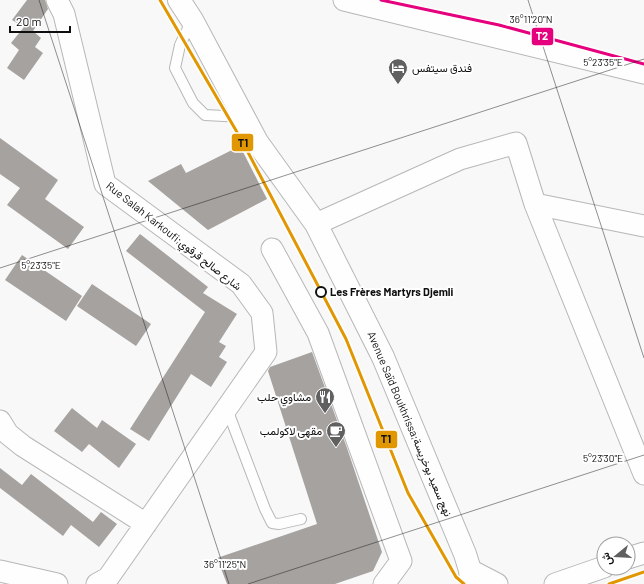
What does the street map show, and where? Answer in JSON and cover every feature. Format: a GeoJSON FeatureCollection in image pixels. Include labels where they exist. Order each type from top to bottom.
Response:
{"type":"FeatureCollection","features":[{"type":"Feature","properties":{"kind":"main road","name":"Avenue Saïd Boukhrissa;نهج سعيد بوخريسة"},"geometry":{"type":"LineString","coordinates":[[179,0],[192,20],[257,142],[316,224],[383,358],[465,554],[471,577]]}},
{"type":"Feature","properties":{"kind":"street","name":"Rue Salah Karkoufi;شارع صالح قرقوي"},"geometry":{"type":"LineString","coordinates":[[57,0],[64,14],[105,184],[241,284],[262,313],[266,352],[227,410],[146,524],[102,581]]}},
{"type":"Feature","properties":{"kind":"street"},"geometry":{"type":"LineString","coordinates":[[344,0],[644,73]]}},
{"type":"Feature","properties":{"kind":"street"},"geometry":{"type":"LineString","coordinates":[[316,224],[460,159],[516,143],[535,204],[644,474]]}},
{"type":"Feature","properties":{"kind":"street"},"geometry":{"type":"LineString","coordinates":[[535,204],[644,226]]}},
{"type":"Feature","properties":{"kind":"street"},"geometry":{"type":"LineString","coordinates":[[272,249],[318,333],[401,561],[384,584]]}},
{"type":"Feature","properties":{"kind":"street"},"geometry":{"type":"LineString","coordinates":[[0,421],[8,434],[23,446],[146,524]]}},
{"type":"Feature","properties":{"kind":"street"},"geometry":{"type":"LineString","coordinates":[[555,584],[596,570]]}},
{"type":"Feature","properties":{"kind":"street"},"geometry":{"type":"LineString","coordinates":[[0,571],[58,584]]}},
{"type":"Feature","properties":{"kind":"street"},"geometry":{"type":"LineString","coordinates":[[471,577],[497,584]]}},
{"type":"Feature","properties":{"kind":"street"},"geometry":{"type":"LineString","coordinates":[[84,584],[102,581]]}},
{"type":"Feature","properties":{"kind":"lane"},"geometry":{"type":"LineString","coordinates":[[192,20],[180,45],[175,68],[193,103],[205,115],[244,117]]}},
{"type":"Feature","properties":{"kind":"lane"},"geometry":{"type":"LineString","coordinates":[[227,410],[265,509],[272,523],[278,524],[301,519]]}},
{"type":"Feature","properties":{"kind":"building"},"geometry":{"type":"Polygon","coordinates":[[[27,0],[45,0],[48,9],[33,31],[41,38],[35,47],[43,53],[24,80],[7,68],[19,50],[11,43],[24,27],[12,20],[27,0]]]}},
{"type":"Feature","properties":{"kind":"building"},"geometry":{"type":"Polygon","coordinates":[[[0,138],[58,180],[45,199],[84,227],[68,249],[7,205],[20,188],[0,174],[0,138]]]}},
{"type":"Feature","properties":{"kind":"building"},"geometry":{"type":"Polygon","coordinates":[[[240,146],[267,199],[208,230],[148,181],[181,164],[186,173],[240,146]]]}},
{"type":"Feature","properties":{"kind":"building"},"geometry":{"type":"Polygon","coordinates":[[[140,234],[208,287],[203,293],[237,314],[219,342],[226,346],[219,357],[227,362],[211,387],[191,374],[149,441],[130,429],[205,312],[126,251],[140,234]]]}},
{"type":"Feature","properties":{"kind":"building"},"geometry":{"type":"Polygon","coordinates":[[[22,255],[82,296],[66,321],[5,280],[22,255]]]}},
{"type":"Feature","properties":{"kind":"building"},"geometry":{"type":"Polygon","coordinates":[[[92,284],[151,324],[136,346],[77,306],[92,284]]]}},
{"type":"Feature","properties":{"kind":"building"},"geometry":{"type":"Polygon","coordinates":[[[312,352],[347,448],[382,552],[373,571],[335,584],[227,584],[217,558],[317,524],[268,371],[270,367],[312,352]]]}},
{"type":"Feature","properties":{"kind":"building"},"geometry":{"type":"Polygon","coordinates":[[[72,408],[97,428],[102,420],[136,444],[119,468],[89,444],[82,452],[54,431],[72,408]]]}},
{"type":"Feature","properties":{"kind":"building"},"geometry":{"type":"Polygon","coordinates":[[[0,468],[22,485],[31,474],[93,522],[101,512],[117,524],[99,547],[71,525],[63,536],[0,488],[0,468]]]}},
{"type":"Feature","properties":{"kind":"transit line","name":"T1"},"geometry":{"type":"LineString","coordinates":[[160,0],[241,139],[346,339],[408,493],[456,577],[464,584]]}},
{"type":"Feature","properties":{"kind":"transit line","name":"T2"},"geometry":{"type":"LineString","coordinates":[[381,0],[499,25],[644,64]]}},
{"type":"Feature","properties":{"kind":"transit line","name":"T1"},"geometry":{"type":"LineString","coordinates":[[609,584],[644,572]]}},
{"type":"Feature","properties":{"kind":"place","name":"فندق سيتفس"},"geometry":{"type":"Point","coordinates":[398,85]}},
{"type":"Feature","properties":{"kind":"place","name":"Les Frères Martyrs Djemli"},"geometry":{"type":"Point","coordinates":[321,292]}},
{"type":"Feature","properties":{"kind":"place","name":"مشاوي حلب"},"geometry":{"type":"Point","coordinates":[325,414]}},
{"type":"Feature","properties":{"kind":"place","name":"مقهى لاكولمب"},"geometry":{"type":"Point","coordinates":[336,448]}}]}
